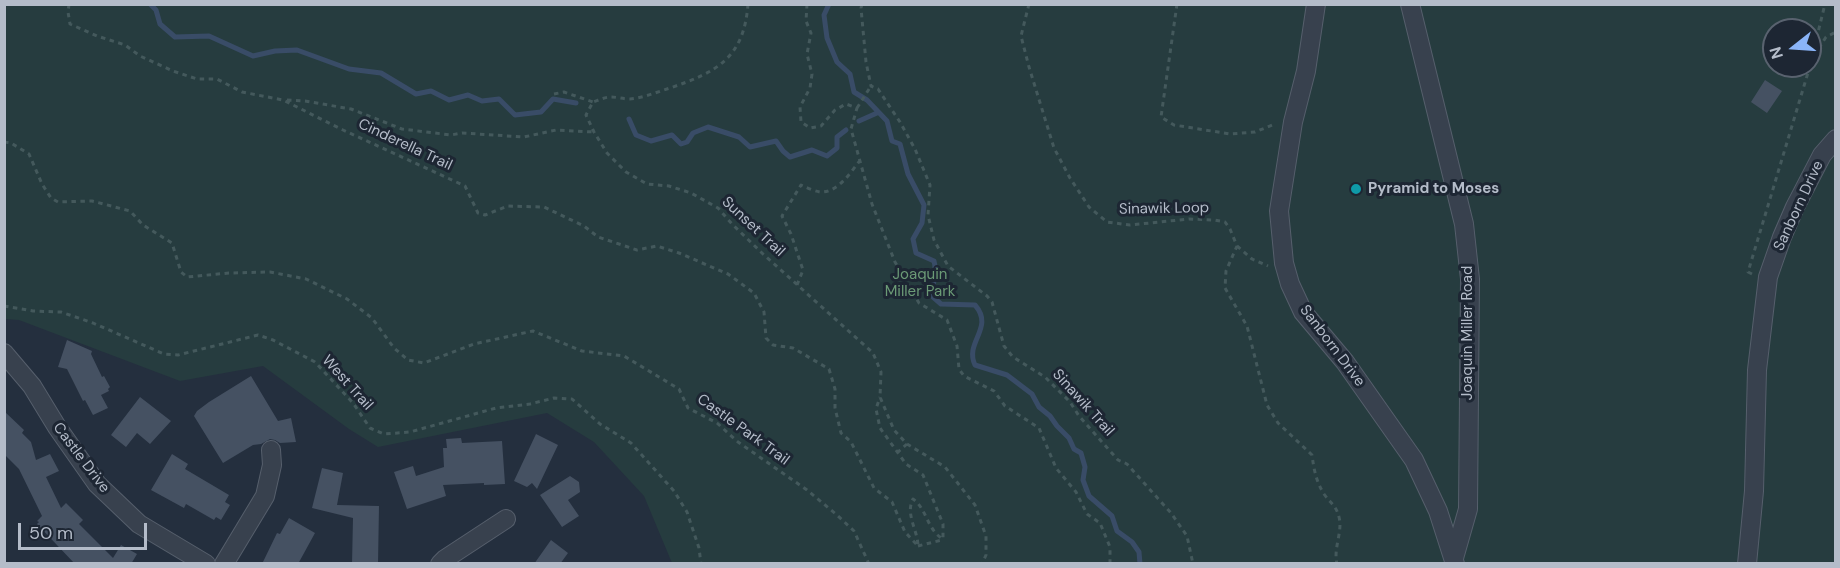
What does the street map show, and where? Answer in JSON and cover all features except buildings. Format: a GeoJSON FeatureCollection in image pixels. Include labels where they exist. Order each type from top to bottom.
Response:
{"type":"FeatureCollection","features":[{"type":"Feature","properties":{"kind":"street","name":"Sanborn Drive"},"geometry":{"type":"LineString","coordinates":[[1316,4],[1306,71],[1293,122],[1279,211],[1284,263],[1290,284],[1303,312],[1345,362],[1414,460],[1438,512],[1454,561]]}},
{"type":"Feature","properties":{"kind":"street","name":"Joaquin Miller Road"},"geometry":{"type":"LineString","coordinates":[[1410,4],[1464,224],[1470,279],[1468,509],[1454,561]]}},
{"type":"Feature","properties":{"kind":"street","name":"Sanborn Drive"},"geometry":{"type":"LineString","coordinates":[[1747,564],[1754,490],[1757,370],[1768,277],[1795,207],[1822,155],[1836,139]]}},
{"type":"Feature","properties":{"kind":"street","name":"Castle Drive"},"geometry":{"type":"LineString","coordinates":[[4,353],[32,386],[57,427],[97,484],[139,524],[206,564]]}},
{"type":"Feature","properties":{"kind":"street"},"geometry":{"type":"LineString","coordinates":[[224,564],[265,496],[272,465],[271,450]]}},
{"type":"Feature","properties":{"kind":"street"},"geometry":{"type":"LineString","coordinates":[[440,564],[445,558],[506,519]]}},
{"type":"Feature","properties":{"kind":"path","name":"Cinderella Trail"},"geometry":{"type":"LineString","coordinates":[[69,4],[70,24],[125,45],[140,56],[165,68],[197,79],[217,79],[242,92],[283,100],[465,186],[477,213],[485,215],[508,206],[544,207],[584,226],[598,237],[637,250],[657,246],[728,274],[754,293],[764,312],[766,338],[773,345],[793,348],[829,369],[835,389],[835,408],[841,433],[851,442],[874,488],[892,501],[905,532],[918,546]]}},
{"type":"Feature","properties":{"kind":"path"},"geometry":{"type":"LineString","coordinates":[[554,94],[564,92],[593,102],[610,97],[630,99],[696,79],[714,70],[737,48],[747,23],[748,4]]}},
{"type":"Feature","properties":{"kind":"path"},"geometry":{"type":"LineString","coordinates":[[807,4],[806,21],[811,33],[807,54],[812,74],[810,88],[801,106],[801,122],[810,128],[821,126],[835,110],[846,104],[857,108]]}},
{"type":"Feature","properties":{"kind":"path"},"geometry":{"type":"LineString","coordinates":[[862,4],[866,62],[871,86],[857,108],[851,129],[872,204],[895,262],[919,303],[947,320],[957,346],[959,369],[964,376],[994,390],[1005,406],[1039,428],[1056,468],[1076,492],[1087,514],[1100,523],[1110,547],[1110,564]]}},
{"type":"Feature","properties":{"kind":"path","name":"Sinawik Loop"},"geometry":{"type":"LineString","coordinates":[[1029,4],[1021,36],[1029,67],[1054,148],[1089,207],[1107,222],[1130,225],[1189,219],[1225,222],[1237,246]]}},
{"type":"Feature","properties":{"kind":"path"},"geometry":{"type":"LineString","coordinates":[[1177,4],[1161,117],[1174,125],[1230,134],[1255,132],[1277,123],[1293,122]]}},
{"type":"Feature","properties":{"kind":"path"},"geometry":{"type":"LineString","coordinates":[[1822,44],[1826,37],[1836,32]]}},
{"type":"Feature","properties":{"kind":"path"},"geometry":{"type":"LineString","coordinates":[[1768,277],[1748,272],[1806,78]]}},
{"type":"Feature","properties":{"kind":"path","name":"Sinawik Trail"},"geometry":{"type":"LineString","coordinates":[[871,86],[878,89],[915,149],[930,185],[928,215],[934,240],[948,266],[992,302],[1005,346],[1013,357],[1044,377],[1070,402],[1079,416],[1118,460],[1127,464],[1171,513],[1187,536],[1193,564]]}},
{"type":"Feature","properties":{"kind":"path"},"geometry":{"type":"LineString","coordinates":[[283,100],[305,101],[351,109],[402,129],[451,135],[462,133],[524,137],[556,130],[594,132]]}},
{"type":"Feature","properties":{"kind":"path","name":"Sunset Trail"},"geometry":{"type":"LineString","coordinates":[[593,102],[586,115],[594,132],[607,153],[626,172],[647,184],[669,186],[691,193],[718,208],[797,285],[873,353],[881,372],[880,397],[894,430],[907,444],[945,467],[975,505],[986,536],[986,555],[982,564]]}},
{"type":"Feature","properties":{"kind":"path","name":"Castle Park Trail"},"geometry":{"type":"LineString","coordinates":[[4,142],[11,142],[29,154],[42,184],[51,198],[58,202],[92,201],[130,211],[143,225],[172,243],[182,272],[188,277],[270,272],[306,279],[347,299],[372,318],[394,348],[408,360],[424,363],[474,344],[533,331],[582,351],[624,356],[679,389],[688,408],[717,423],[738,442],[807,490],[837,515],[854,531],[869,564]]}},
{"type":"Feature","properties":{"kind":"path"},"geometry":{"type":"LineString","coordinates":[[797,285],[803,270],[791,234],[782,216],[801,185],[818,192],[827,191],[846,180],[861,159]]}},
{"type":"Feature","properties":{"kind":"path"},"geometry":{"type":"LineString","coordinates":[[1284,263],[1268,266],[1252,259],[1237,246],[1226,271],[1225,288],[1247,326],[1267,405],[1278,423],[1312,454],[1314,475],[1325,496],[1335,505],[1340,520],[1336,545],[1337,564]]}},
{"type":"Feature","properties":{"kind":"path","name":"West Trail"},"geometry":{"type":"LineString","coordinates":[[4,306],[33,311],[61,312],[93,323],[164,354],[178,355],[258,335],[273,340],[315,362],[352,403],[370,428],[384,434],[410,432],[496,408],[531,404],[554,398],[572,399],[600,424],[631,443],[674,491],[687,512],[699,548],[700,564]]}},
{"type":"Feature","properties":{"kind":"path"},"geometry":{"type":"LineString","coordinates":[[880,397],[876,409],[880,428],[906,464],[923,475],[943,524],[943,539]]}},
{"type":"Feature","properties":{"kind":"path"},"geometry":{"type":"LineString","coordinates":[[897,453],[907,444]]}},
{"type":"Feature","properties":{"kind":"path"},"geometry":{"type":"LineString","coordinates":[[912,500],[921,508],[934,531],[943,539],[918,546],[918,536],[909,505],[912,500]]}},
{"type":"Feature","properties":{"kind":"green space","name":"Joaquin Miller Park"},"geometry":{"type":"Polygon","coordinates":[[[4,5],[1835,5],[1835,563],[672,563],[644,496],[594,442],[547,413],[378,447],[349,429],[263,366],[180,381],[19,320],[5,319],[4,5]]]}},
{"type":"Feature","properties":{"kind":"waterway"},"geometry":{"type":"LineString","coordinates":[[150,4],[156,10],[160,24],[175,37],[209,36],[253,56],[275,51],[297,50],[349,69],[381,73],[416,94],[431,91],[449,100],[468,95],[482,101],[499,99],[515,115],[541,112],[553,99],[576,103]]}},
{"type":"Feature","properties":{"kind":"waterway"},"geometry":{"type":"LineString","coordinates":[[829,4],[824,15],[827,38],[837,62],[850,74],[854,92],[867,100],[887,121],[892,141],[900,144],[908,174],[924,205],[922,223],[913,239],[916,253],[934,261],[933,297],[941,304],[975,305],[982,321],[973,349],[975,365],[1007,375],[1032,394],[1039,407],[1069,438],[1074,449],[1081,453],[1085,467],[1083,480],[1089,496],[1112,516],[1117,531],[1132,542],[1139,552],[1140,564]]}},
{"type":"Feature","properties":{"kind":"waterway"},"geometry":{"type":"LineString","coordinates":[[859,121],[877,113]]}},
{"type":"Feature","properties":{"kind":"waterway"},"geometry":{"type":"LineString","coordinates":[[629,119],[636,135],[651,141],[672,135],[681,144],[687,142],[693,133],[708,127],[739,137],[750,147],[776,141],[790,157],[812,150],[827,156],[837,148],[837,137],[846,130]]}},
{"type":"Feature","properties":{"kind":"place","name":"Pyramid to Moses"},"geometry":{"type":"Point","coordinates":[1356,189]}}]}
